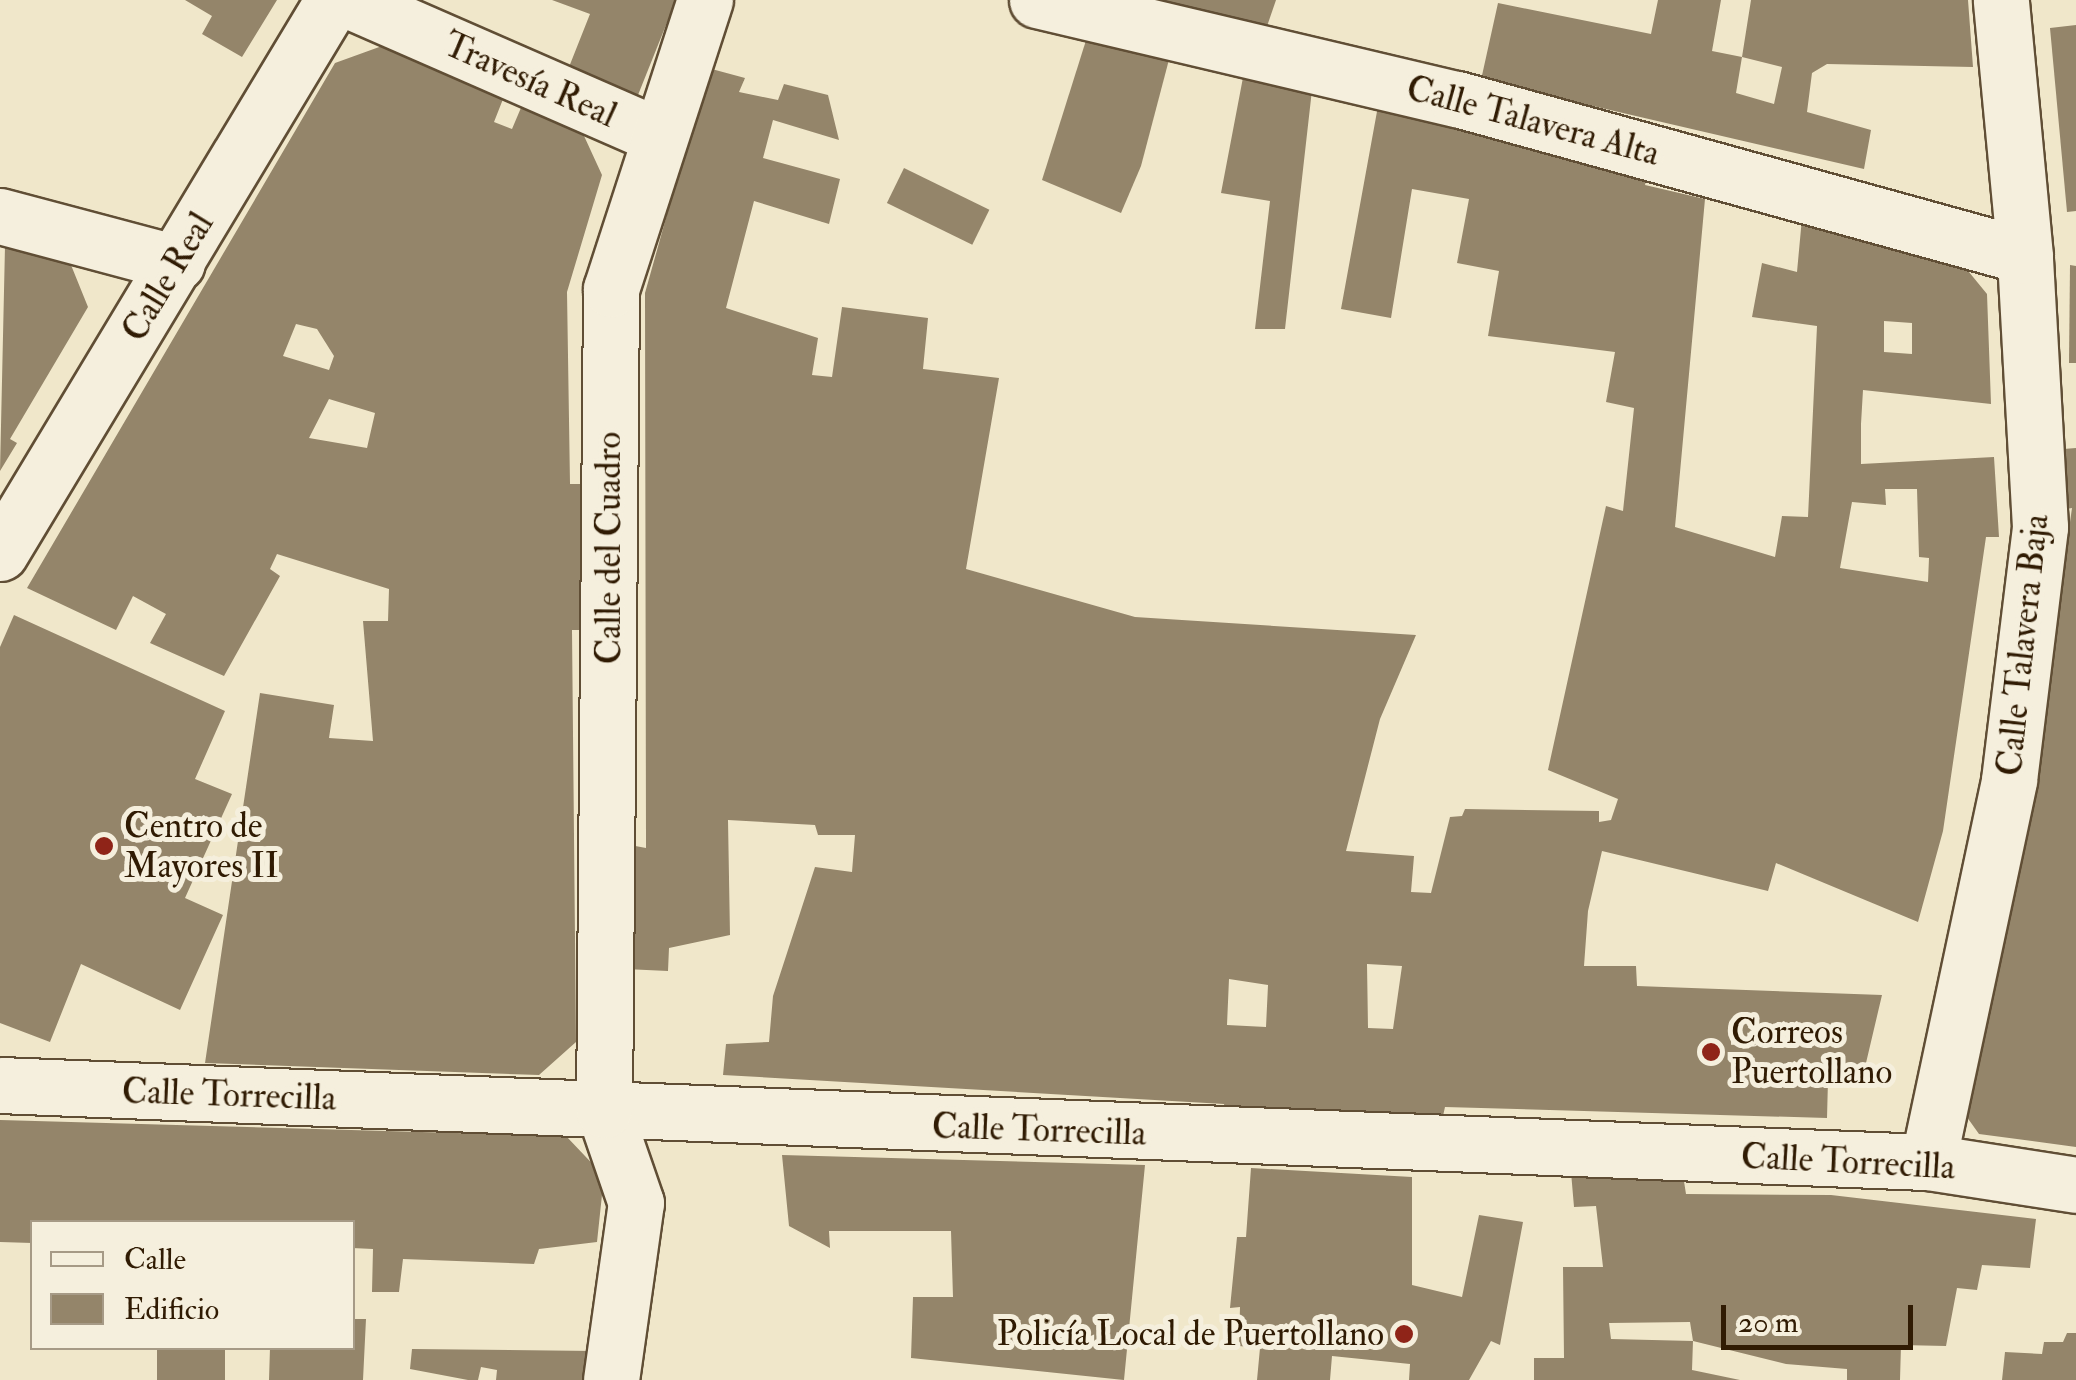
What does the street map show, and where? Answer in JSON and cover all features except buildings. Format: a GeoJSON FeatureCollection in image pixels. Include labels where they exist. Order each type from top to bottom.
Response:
{"type":"FeatureCollection","features":[{"type":"Feature","properties":{"kind":"street","name":"Calle Real"},"geometry":{"type":"LineString","coordinates":[[0,552],[333,0]]}},
{"type":"Feature","properties":{"kind":"street","name":"Travesía Real"},"geometry":{"type":"LineString","coordinates":[[348,0],[657,136]]}},
{"type":"Feature","properties":{"kind":"street","name":"Calle del Cuadro"},"geometry":{"type":"LineString","coordinates":[[610,1380],[636,1203],[604,1110],[611,289],[657,136],[704,0]]}},
{"type":"Feature","properties":{"kind":"street","name":"Calle Talavera Alta"},"geometry":{"type":"LineString","coordinates":[[1037,0],[1458,99],[2025,256]]}},
{"type":"Feature","properties":{"kind":"street","name":"Calle Talavera Baja"},"geometry":{"type":"LineString","coordinates":[[1928,1162],[2010,780],[2040,528],[2025,256],[2002,0]]}},
{"type":"Feature","properties":{"kind":"street"},"geometry":{"type":"LineString","coordinates":[[0,216],[176,263]]}},
{"type":"Feature","properties":{"kind":"street","name":"Calle Torrecilla"},"geometry":{"type":"LineString","coordinates":[[0,1086],[1928,1162],[2076,1186]]}},
{"type":"Feature","properties":{"kind":"place","name":"Centro de Mayores II"},"geometry":{"type":"Point","coordinates":[104,846]}},
{"type":"Feature","properties":{"kind":"place","name":"Correos Puertollano"},"geometry":{"type":"Point","coordinates":[1711,1052]}},
{"type":"Feature","properties":{"kind":"place","name":"Policía Local de Puertollano"},"geometry":{"type":"Point","coordinates":[1404,1334]}}]}
